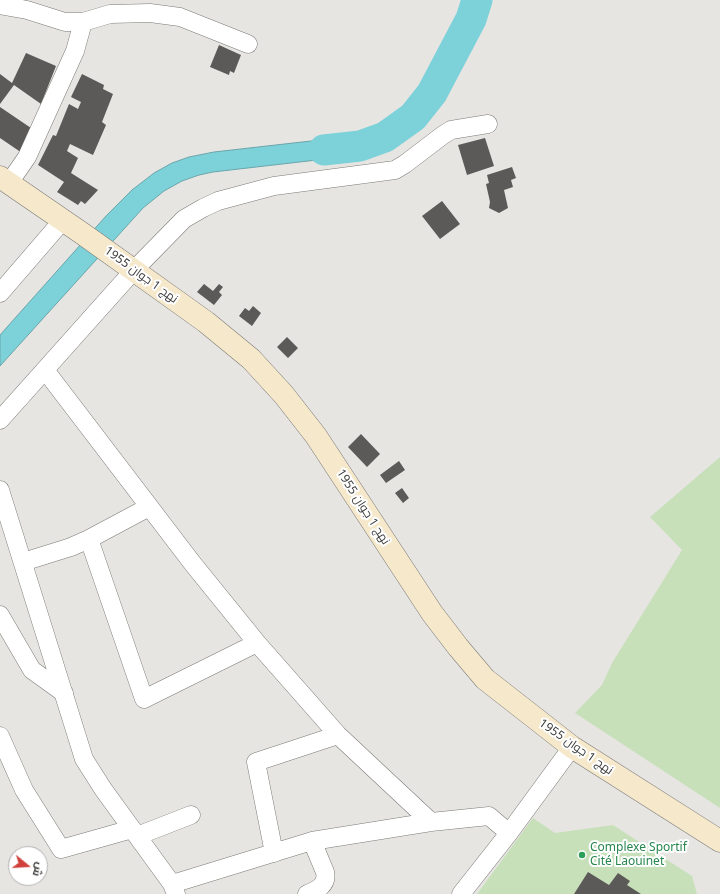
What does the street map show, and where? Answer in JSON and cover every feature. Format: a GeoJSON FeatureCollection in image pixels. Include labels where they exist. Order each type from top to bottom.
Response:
{"type":"FeatureCollection","features":[{"type":"Feature","properties":{"kind":"main road","name":"نهج 1 جوان 1955"},"geometry":{"type":"LineString","coordinates":[[5,180],[206,322],[251,359],[284,395],[316,436],[432,613],[485,679],[572,747],[720,841]]}},
{"type":"Feature","properties":{"kind":"street"},"geometry":{"type":"LineString","coordinates":[[0,5],[28,10],[65,22],[83,22],[110,14],[150,14],[180,17],[248,44]]}},
{"type":"Feature","properties":{"kind":"street"},"geometry":{"type":"LineString","coordinates":[[5,180],[26,158],[75,51],[83,22]]}},
{"type":"Feature","properties":{"kind":"street"},"geometry":{"type":"LineString","coordinates":[[0,420],[134,270],[184,219],[218,201],[274,186],[395,170],[451,130],[488,124]]}},
{"type":"Feature","properties":{"kind":"street"},"geometry":{"type":"LineString","coordinates":[[0,293],[63,220]]}},
{"type":"Feature","properties":{"kind":"street"},"geometry":{"type":"LineString","coordinates":[[45,370],[193,564],[257,643],[338,735],[431,822]]}},
{"type":"Feature","properties":{"kind":"street"},"geometry":{"type":"LineString","coordinates":[[0,490],[84,759],[103,789],[174,889],[274,852],[312,841],[431,822],[489,816],[509,833]]}},
{"type":"Feature","properties":{"kind":"street"},"geometry":{"type":"LineString","coordinates":[[22,562],[89,539],[149,507]]}},
{"type":"Feature","properties":{"kind":"street"},"geometry":{"type":"LineString","coordinates":[[89,539],[144,699],[257,643]]}},
{"type":"Feature","properties":{"kind":"street"},"geometry":{"type":"LineString","coordinates":[[2,622],[32,670],[64,693]]}},
{"type":"Feature","properties":{"kind":"street"},"geometry":{"type":"LineString","coordinates":[[274,852],[256,762],[338,735]]}},
{"type":"Feature","properties":{"kind":"street"},"geometry":{"type":"LineString","coordinates":[[0,736],[24,790],[61,849],[134,832],[191,815]]}},
{"type":"Feature","properties":{"kind":"street"},"geometry":{"type":"LineString","coordinates":[[461,894],[509,833],[572,747]]}},
{"type":"Feature","properties":{"kind":"street"},"geometry":{"type":"LineString","coordinates":[[307,894],[316,890],[323,884],[326,878],[312,841]]}},
{"type":"Feature","properties":{"kind":"green space"},"geometry":{"type":"Polygon","coordinates":[[[720,457],[720,808],[575,713],[602,685],[612,663],[682,550],[650,517],[720,457]]]}},
{"type":"Feature","properties":{"kind":"green space","name":"Complexe Sportif Cité Laouinet"},"geometry":{"type":"Polygon","coordinates":[[[533,818],[555,833],[613,825],[692,876],[697,894],[477,894],[533,818]]]}},
{"type":"Feature","properties":{"kind":"water"},"geometry":{"type":"Polygon","coordinates":[[[363,130],[371,158],[360,155],[213,172],[182,181],[164,191],[143,208],[0,366],[0,335],[106,216],[132,190],[154,173],[172,163],[189,157],[214,152],[355,136],[363,130]]]}},
{"type":"Feature","properties":{"kind":"building"},"geometry":{"type":"Polygon","coordinates":[[[219,45],[241,55],[234,73],[230,71],[229,75],[210,67],[219,45]]]}},
{"type":"Feature","properties":{"kind":"building"},"geometry":{"type":"Polygon","coordinates":[[[26,53],[56,66],[41,104],[14,85],[0,104],[0,74],[12,83],[26,53]]]}},
{"type":"Feature","properties":{"kind":"building"},"geometry":{"type":"Polygon","coordinates":[[[82,74],[104,85],[103,89],[113,94],[102,122],[106,125],[93,155],[70,144],[67,151],[78,158],[71,173],[98,190],[85,204],[81,201],[78,205],[57,192],[64,182],[38,165],[53,135],[56,136],[69,104],[78,109],[81,102],[71,97],[82,74]]]}},
{"type":"Feature","properties":{"kind":"building"},"geometry":{"type":"Polygon","coordinates":[[[0,107],[31,128],[22,153],[0,138],[0,107]]]}},
{"type":"Feature","properties":{"kind":"building"},"geometry":{"type":"Polygon","coordinates":[[[485,138],[494,166],[467,175],[458,145],[485,138]]]}},
{"type":"Feature","properties":{"kind":"building"},"geometry":{"type":"Polygon","coordinates":[[[512,167],[516,178],[511,180],[513,187],[504,190],[508,208],[499,213],[489,208],[490,202],[486,184],[489,183],[487,175],[512,167]]]}},
{"type":"Feature","properties":{"kind":"building"},"geometry":{"type":"Polygon","coordinates":[[[442,201],[460,224],[440,239],[422,216],[442,201]]]}},
{"type":"Feature","properties":{"kind":"building"},"geometry":{"type":"Polygon","coordinates":[[[204,284],[213,291],[219,284],[223,287],[219,292],[222,295],[214,305],[197,292],[204,284]]]}},
{"type":"Feature","properties":{"kind":"building"},"geometry":{"type":"Polygon","coordinates":[[[253,306],[261,313],[252,326],[239,316],[245,308],[249,311],[253,306]]]}},
{"type":"Feature","properties":{"kind":"building"},"geometry":{"type":"Polygon","coordinates":[[[287,337],[298,348],[288,358],[277,347],[287,337]]]}},
{"type":"Feature","properties":{"kind":"building"},"geometry":{"type":"Polygon","coordinates":[[[361,434],[380,454],[367,467],[348,447],[361,434]]]}},
{"type":"Feature","properties":{"kind":"building"},"geometry":{"type":"Polygon","coordinates":[[[399,461],[405,470],[386,483],[380,475],[399,461]]]}},
{"type":"Feature","properties":{"kind":"building"},"geometry":{"type":"Polygon","coordinates":[[[402,488],[409,498],[403,503],[395,493],[402,488]]]}},
{"type":"Feature","properties":{"kind":"building"},"geometry":{"type":"Polygon","coordinates":[[[588,872],[609,885],[618,873],[630,881],[627,885],[641,894],[574,894],[588,872]]]}},
{"type":"Feature","properties":{"kind":"waterway"},"geometry":{"type":"LineString","coordinates":[[324,150],[360,146],[385,137],[413,117],[432,93],[471,19],[477,0]]}},
{"type":"Feature","properties":{"kind":"place","name":"Complexe Sportif Cité Laouinet"},"geometry":{"type":"Point","coordinates":[582,855]}}]}
